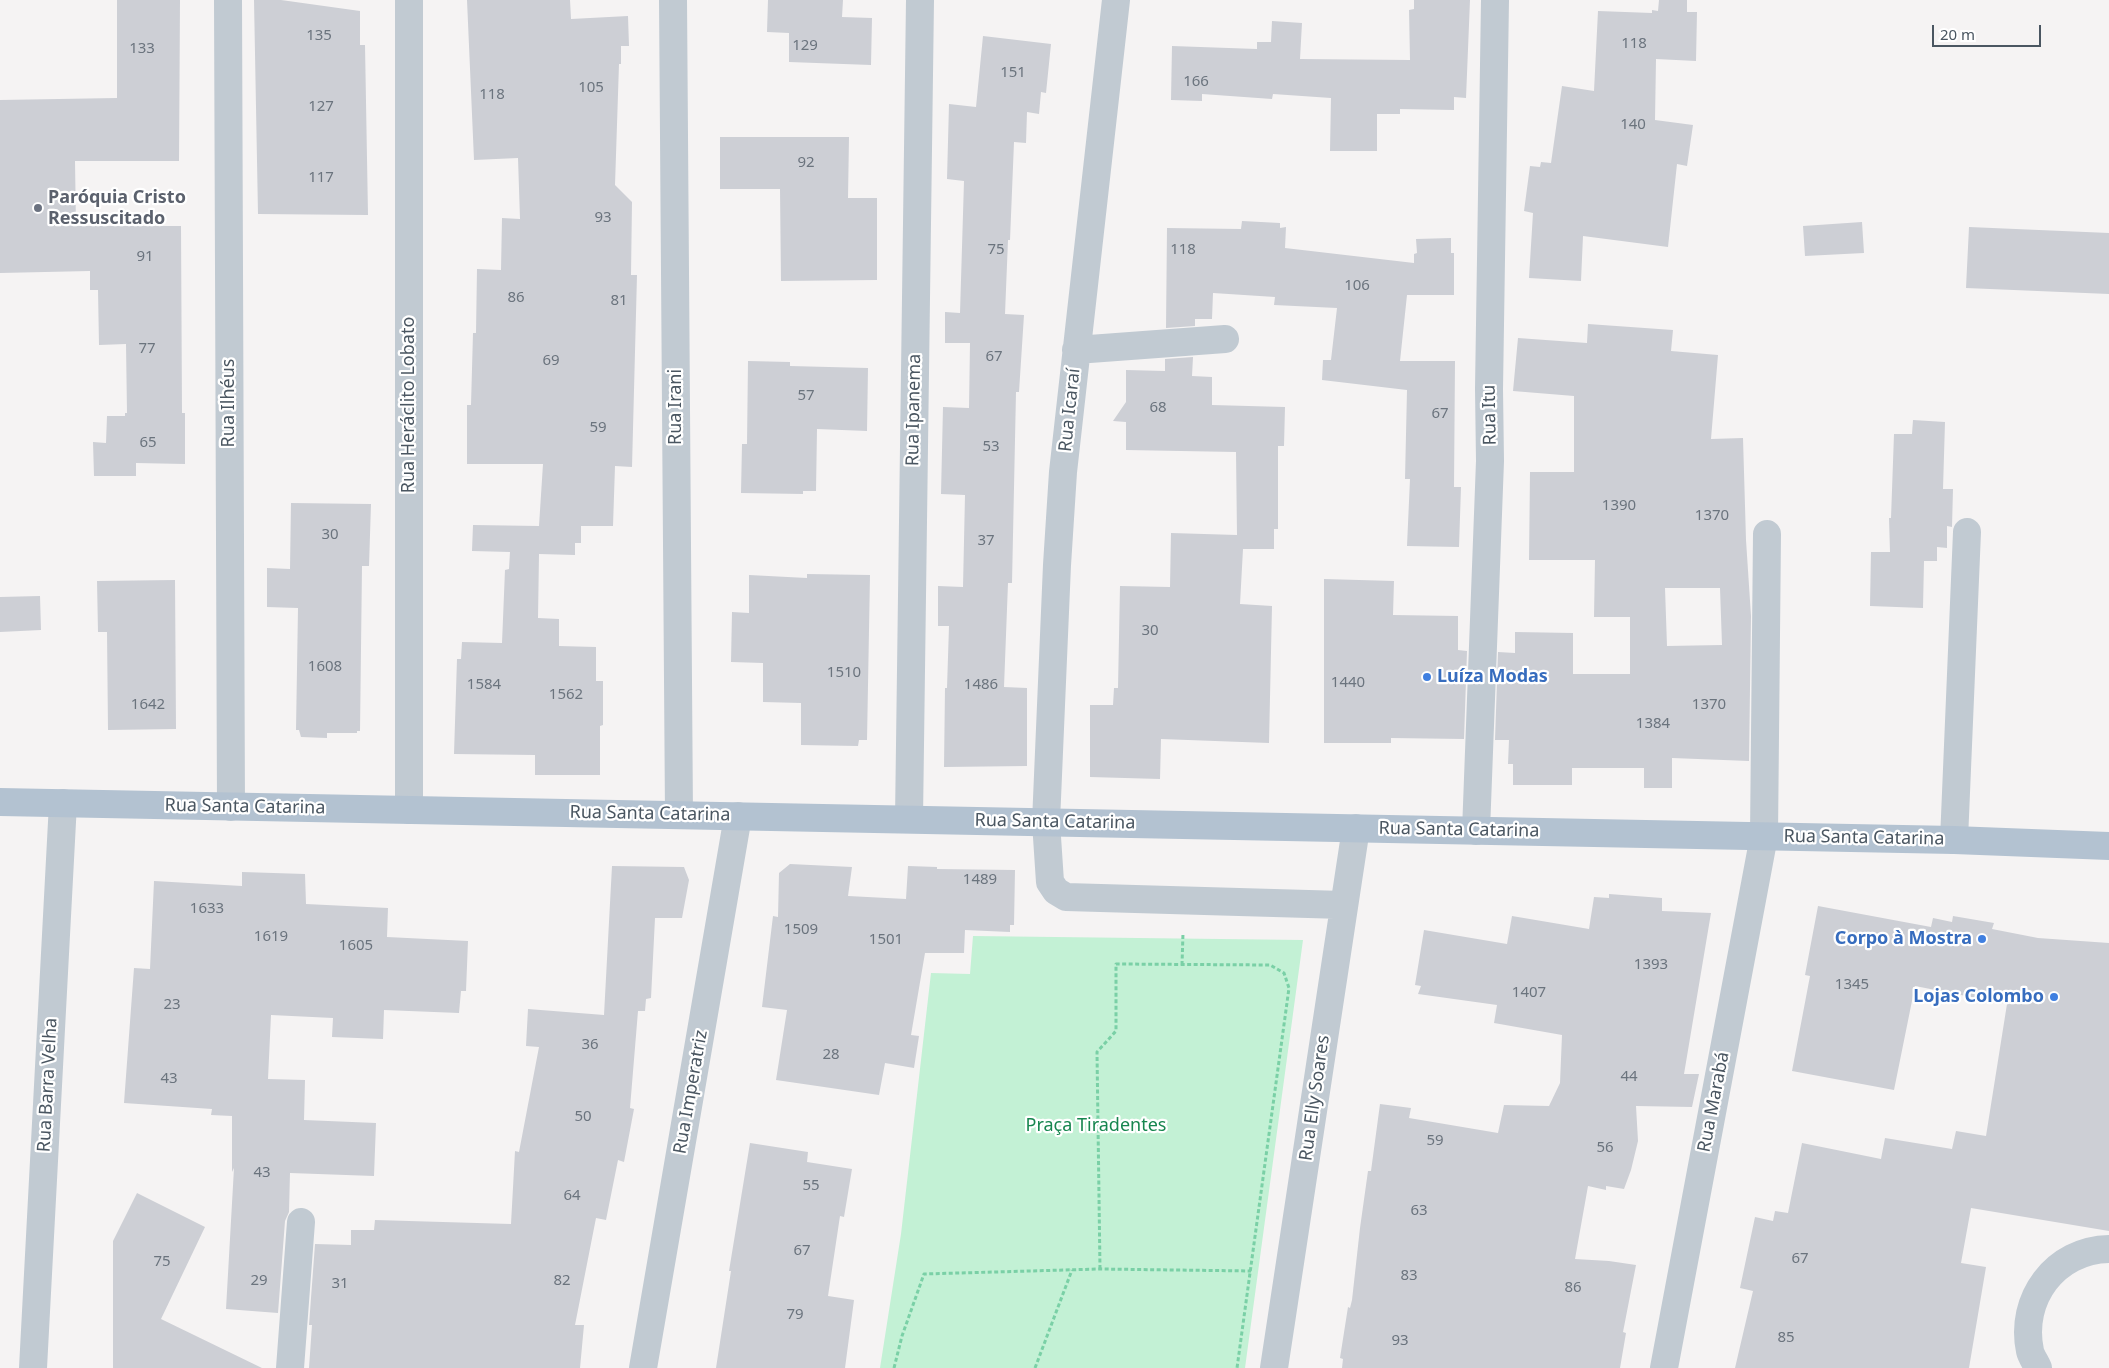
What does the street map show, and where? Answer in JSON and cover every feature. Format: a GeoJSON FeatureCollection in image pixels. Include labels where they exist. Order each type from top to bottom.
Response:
{"type":"FeatureCollection","features":[{"type":"Feature","properties":{"kind":"main road","name":"Rua Santa Catarina"},"geometry":{"type":"LineString","coordinates":[[0,802],[1764,836],[1954,840],[2109,846]]}},
{"type":"Feature","properties":{"kind":"street","name":"Rua Ilhéus"},"geometry":{"type":"LineString","coordinates":[[228,0],[231,807]]}},
{"type":"Feature","properties":{"kind":"street","name":"Rua Heráclito Lobato"},"geometry":{"type":"LineString","coordinates":[[409,0],[409,810]]}},
{"type":"Feature","properties":{"kind":"street","name":"Rua Irani"},"geometry":{"type":"LineString","coordinates":[[673,0],[679,815]]}},
{"type":"Feature","properties":{"kind":"street","name":"Rua Ipanema"},"geometry":{"type":"LineString","coordinates":[[909,819],[920,0]]}},
{"type":"Feature","properties":{"kind":"street","name":"Rua Icaraí"},"geometry":{"type":"LineString","coordinates":[[1116,0],[1063,472],[1046,822],[1050,882],[1056,891],[1066,897],[1343,905]]}},
{"type":"Feature","properties":{"kind":"street","name":"Rua Itu"},"geometry":{"type":"LineString","coordinates":[[1476,830],[1490,461],[1489,389],[1495,0]]}},
{"type":"Feature","properties":{"kind":"street"},"geometry":{"type":"LineString","coordinates":[[1076,350],[1225,339]]}},
{"type":"Feature","properties":{"kind":"street"},"geometry":{"type":"LineString","coordinates":[[1954,840],[1967,532]]}},
{"type":"Feature","properties":{"kind":"street","name":"Rua Marabá"},"geometry":{"type":"LineString","coordinates":[[1664,1368],[1764,836],[1767,534]]}},
{"type":"Feature","properties":{"kind":"street","name":"Rua Barra Velha"},"geometry":{"type":"LineString","coordinates":[[33,1368],[63,803]]}},
{"type":"Feature","properties":{"kind":"street","name":"Rua Imperatriz"},"geometry":{"type":"LineString","coordinates":[[643,1368],[738,816]]}},
{"type":"Feature","properties":{"kind":"street","name":"Rua Elly Soares"},"geometry":{"type":"LineString","coordinates":[[1274,1368],[1356,828]]}},
{"type":"Feature","properties":{"kind":"street"},"geometry":{"type":"LineString","coordinates":[[290,1368],[301,1222]]}},
{"type":"Feature","properties":{"kind":"street"},"geometry":{"type":"LineString","coordinates":[[2038,1368],[2030,1352],[2028,1315],[2043,1281],[2072,1257],[2096,1249],[2109,1249]]}},
{"type":"Feature","properties":{"kind":"path"},"geometry":{"type":"LineString","coordinates":[[1100,1269],[1097,1052],[1116,1031],[1116,964],[1270,965],[1284,973],[1289,988],[1237,1368]]}},
{"type":"Feature","properties":{"kind":"path"},"geometry":{"type":"LineString","coordinates":[[894,1368],[902,1336],[924,1274],[1100,1269],[1251,1271]]}},
{"type":"Feature","properties":{"kind":"path"},"geometry":{"type":"LineString","coordinates":[[1036,1368],[1072,1270]]}},
{"type":"Feature","properties":{"kind":"green space","name":"Praça Tiradentes"},"geometry":{"type":"Polygon","coordinates":[[[973,936],[1303,940],[1245,1368],[880,1368],[901,1234],[931,973],[970,974],[973,936]]]}},
{"type":"Feature","properties":{"kind":"building"},"geometry":{"type":"Polygon","coordinates":[[[117,0],[180,0],[179,161],[75,161],[76,226],[181,226],[182,413],[185,413],[185,464],[136,463],[136,476],[94,476],[93,442],[106,443],[107,416],[125,416],[125,413],[127,413],[126,344],[99,345],[98,290],[90,290],[90,271],[0,273],[0,100],[117,98],[117,0]]]}},
{"type":"Feature","properties":{"kind":"building"},"geometry":{"type":"Polygon","coordinates":[[[254,0],[281,0],[360,11],[360,45],[365,45],[368,215],[258,214],[254,0]]]}},
{"type":"Feature","properties":{"kind":"building"},"geometry":{"type":"Polygon","coordinates":[[[467,0],[570,0],[571,19],[628,16],[629,46],[621,46],[621,64],[619,64],[615,185],[632,202],[631,275],[637,275],[632,467],[615,466],[613,526],[581,526],[581,543],[575,543],[575,555],[539,554],[538,618],[559,619],[559,646],[596,647],[596,681],[603,681],[603,725],[600,726],[600,775],[535,775],[535,755],[454,754],[457,659],[461,659],[462,642],[502,643],[505,570],[509,569],[510,552],[472,551],[473,525],[539,526],[543,464],[467,464],[467,405],[471,405],[473,333],[476,333],[477,269],[501,270],[502,218],[520,219],[518,158],[474,160],[467,0]]]}},
{"type":"Feature","properties":{"kind":"building"},"geometry":{"type":"Polygon","coordinates":[[[768,0],[843,0],[842,17],[872,18],[871,65],[789,62],[789,33],[767,32],[768,0]]]}},
{"type":"Feature","properties":{"kind":"building"},"geometry":{"type":"Polygon","coordinates":[[[1414,0],[1470,0],[1466,98],[1454,97],[1454,110],[1400,109],[1400,114],[1377,114],[1377,151],[1330,151],[1331,98],[1273,94],[1272,99],[1202,94],[1202,101],[1171,100],[1172,46],[1257,49],[1257,42],[1271,42],[1272,21],[1302,23],[1300,59],[1410,60],[1409,10],[1414,9],[1414,0]]]}},
{"type":"Feature","properties":{"kind":"building"},"geometry":{"type":"Polygon","coordinates":[[[1659,0],[1687,0],[1687,12],[1697,12],[1696,61],[1656,59],[1655,120],[1693,125],[1687,166],[1677,164],[1668,247],[1583,236],[1581,281],[1529,278],[1533,213],[1524,211],[1530,166],[1540,167],[1541,162],[1551,163],[1562,86],[1594,91],[1598,11],[1652,13],[1652,10],[1658,11],[1659,0]]]}},
{"type":"Feature","properties":{"kind":"building"},"geometry":{"type":"Polygon","coordinates":[[[983,36],[1051,44],[1046,93],[1041,92],[1039,114],[1027,112],[1026,143],[1014,142],[1005,314],[1024,315],[1019,392],[1016,392],[1012,583],[1008,583],[1004,687],[1027,688],[1027,766],[944,767],[945,688],[947,688],[949,626],[938,626],[938,586],[963,587],[965,495],[941,494],[943,407],[969,408],[970,343],[945,343],[945,312],[960,313],[964,181],[947,179],[949,104],[976,107],[983,36]]]}},
{"type":"Feature","properties":{"kind":"building"},"geometry":{"type":"Polygon","coordinates":[[[720,137],[849,137],[848,198],[877,198],[877,280],[781,281],[780,189],[720,189],[720,137]]]}},
{"type":"Feature","properties":{"kind":"building"},"geometry":{"type":"Polygon","coordinates":[[[1242,221],[1280,223],[1280,228],[1286,227],[1285,248],[1414,263],[1414,254],[1417,253],[1416,239],[1451,238],[1451,253],[1454,253],[1454,295],[1407,295],[1400,361],[1455,361],[1454,487],[1461,487],[1459,547],[1407,546],[1410,479],[1405,479],[1407,390],[1322,380],[1323,360],[1331,360],[1337,308],[1274,305],[1275,297],[1213,293],[1212,319],[1195,319],[1195,326],[1166,328],[1167,228],[1241,229],[1242,221]]]}},
{"type":"Feature","properties":{"kind":"building"},"geometry":{"type":"Polygon","coordinates":[[[1862,222],[1864,253],[1805,256],[1803,226],[1862,222]]]}},
{"type":"Feature","properties":{"kind":"building"},"geometry":{"type":"Polygon","coordinates":[[[1969,227],[2109,233],[2109,294],[1966,288],[1969,227]]]}},
{"type":"Feature","properties":{"kind":"building"},"geometry":{"type":"Polygon","coordinates":[[[1588,324],[1673,330],[1671,351],[1718,355],[1711,439],[1743,438],[1746,540],[1751,616],[1749,761],[1672,758],[1672,788],[1644,788],[1644,768],[1572,768],[1572,785],[1513,785],[1513,764],[1508,764],[1509,740],[1495,740],[1498,652],[1515,653],[1515,632],[1573,633],[1573,674],[1630,674],[1630,617],[1594,617],[1595,560],[1529,560],[1530,472],[1574,472],[1574,396],[1513,391],[1518,338],[1587,343],[1588,324]],[[1665,588],[1667,646],[1722,645],[1720,588],[1665,588]]]}},
{"type":"Feature","properties":{"kind":"building"},"geometry":{"type":"Polygon","coordinates":[[[1193,357],[1192,376],[1212,377],[1212,405],[1285,407],[1284,446],[1278,446],[1278,529],[1274,529],[1274,549],[1243,549],[1240,604],[1272,606],[1269,743],[1161,739],[1160,779],[1090,777],[1090,705],[1113,705],[1114,688],[1118,688],[1120,586],[1170,587],[1171,533],[1237,535],[1236,452],[1126,450],[1126,422],[1113,421],[1126,402],[1126,370],[1165,371],[1165,359],[1193,357]]]}},
{"type":"Feature","properties":{"kind":"building"},"geometry":{"type":"Polygon","coordinates":[[[748,361],[790,362],[790,366],[868,368],[867,431],[817,429],[816,491],[803,491],[803,494],[741,493],[742,444],[747,444],[748,361]]]}},
{"type":"Feature","properties":{"kind":"building"},"geometry":{"type":"Polygon","coordinates":[[[1913,420],[1945,422],[1943,489],[1953,489],[1952,527],[1947,526],[1947,548],[1937,547],[1937,561],[1924,561],[1923,608],[1870,606],[1871,552],[1890,552],[1889,518],[1891,518],[1894,434],[1912,434],[1913,420]]]}},
{"type":"Feature","properties":{"kind":"building"},"geometry":{"type":"Polygon","coordinates":[[[291,503],[371,504],[369,566],[362,566],[360,731],[357,731],[357,733],[327,733],[327,738],[301,737],[299,730],[296,730],[298,608],[267,607],[267,568],[290,569],[291,503]]]}},
{"type":"Feature","properties":{"kind":"building"},"geometry":{"type":"Polygon","coordinates":[[[807,574],[870,575],[867,740],[859,740],[858,746],[801,745],[801,703],[763,702],[763,663],[731,662],[732,612],[749,613],[749,575],[807,578],[807,574]]]}},
{"type":"Feature","properties":{"kind":"building"},"geometry":{"type":"Polygon","coordinates":[[[1324,579],[1394,581],[1393,615],[1458,616],[1458,650],[1467,651],[1464,739],[1391,738],[1391,743],[1324,743],[1324,579]]]}},
{"type":"Feature","properties":{"kind":"building"},"geometry":{"type":"Polygon","coordinates":[[[175,580],[176,729],[108,730],[107,632],[98,632],[97,581],[175,580]]]}},
{"type":"Feature","properties":{"kind":"building"},"geometry":{"type":"Polygon","coordinates":[[[40,596],[41,630],[0,632],[0,597],[40,596]]]}},
{"type":"Feature","properties":{"kind":"building"},"geometry":{"type":"Polygon","coordinates":[[[790,864],[852,867],[848,896],[906,899],[908,866],[937,867],[937,869],[1015,870],[1014,925],[1010,925],[1010,932],[965,930],[964,953],[925,953],[911,1035],[919,1036],[914,1068],[885,1063],[879,1095],[776,1080],[787,1010],[762,1007],[773,916],[778,917],[779,873],[790,864]]]}},
{"type":"Feature","properties":{"kind":"building"},"geometry":{"type":"Polygon","coordinates":[[[612,866],[684,867],[689,880],[682,918],[655,918],[651,998],[646,999],[645,1011],[638,1011],[630,1108],[634,1109],[624,1162],[618,1160],[606,1220],[596,1218],[575,1325],[584,1325],[580,1368],[309,1368],[312,1325],[309,1325],[315,1244],[351,1245],[351,1230],[374,1230],[375,1220],[511,1224],[515,1151],[519,1152],[539,1047],[526,1046],[528,1009],[604,1015],[612,866]]]}},
{"type":"Feature","properties":{"kind":"building"},"geometry":{"type":"Polygon","coordinates":[[[242,872],[305,874],[306,904],[388,908],[387,937],[468,941],[466,991],[461,991],[459,1013],[384,1010],[383,1039],[332,1037],[333,1018],[271,1015],[268,1079],[305,1080],[304,1120],[376,1123],[374,1176],[290,1173],[289,1212],[285,1221],[278,1313],[226,1309],[234,1168],[232,1172],[232,1116],[211,1115],[212,1109],[124,1103],[134,968],[150,969],[154,881],[242,886],[242,872]]]}},
{"type":"Feature","properties":{"kind":"building"},"geometry":{"type":"Polygon","coordinates":[[[1609,894],[1662,898],[1662,911],[1711,913],[1684,1074],[1699,1074],[1692,1107],[1636,1106],[1638,1141],[1624,1189],[1606,1186],[1606,1190],[1588,1186],[1575,1259],[1636,1265],[1623,1332],[1626,1333],[1620,1368],[1342,1368],[1343,1359],[1340,1358],[1348,1307],[1350,1308],[1352,1300],[1368,1171],[1371,1171],[1380,1104],[1411,1108],[1409,1118],[1498,1133],[1504,1105],[1549,1106],[1560,1083],[1562,1035],[1494,1023],[1497,1005],[1418,994],[1421,986],[1415,985],[1424,930],[1507,944],[1512,916],[1589,929],[1594,897],[1609,898],[1609,894]]]}},
{"type":"Feature","properties":{"kind":"building"},"geometry":{"type":"Polygon","coordinates":[[[1818,906],[1931,927],[1933,918],[1952,922],[1953,916],[1994,923],[1992,929],[2038,938],[2109,943],[2109,1231],[1971,1208],[1961,1263],[1986,1267],[1969,1368],[1735,1368],[1753,1291],[1740,1288],[1755,1217],[1773,1221],[1775,1211],[1788,1213],[1802,1143],[1881,1159],[1885,1138],[1952,1149],[1956,1131],[1986,1136],[2007,1004],[1915,986],[1894,1090],[1792,1071],[1810,976],[1805,975],[1818,906]]]}},
{"type":"Feature","properties":{"kind":"building"},"geometry":{"type":"Polygon","coordinates":[[[750,1143],[808,1152],[807,1162],[852,1169],[844,1217],[840,1216],[828,1296],[854,1300],[845,1368],[716,1368],[731,1271],[729,1271],[750,1143]]]}},
{"type":"Feature","properties":{"kind":"building"},"geometry":{"type":"Polygon","coordinates":[[[137,1193],[205,1227],[161,1319],[262,1368],[113,1368],[113,1241],[137,1193]]]}},
{"type":"Feature","properties":{"kind":"place","name":"Paróquia Cristo Ressuscitado"},"geometry":{"type":"Point","coordinates":[38,208]}},
{"type":"Feature","properties":{"kind":"place","name":"Luíza Modas"},"geometry":{"type":"Point","coordinates":[1427,677]}},
{"type":"Feature","properties":{"kind":"place","name":"Corpo à Mostra"},"geometry":{"type":"Point","coordinates":[1982,939]}},
{"type":"Feature","properties":{"kind":"place","name":"Lojas Colombo"},"geometry":{"type":"Point","coordinates":[2054,997]}}]}
